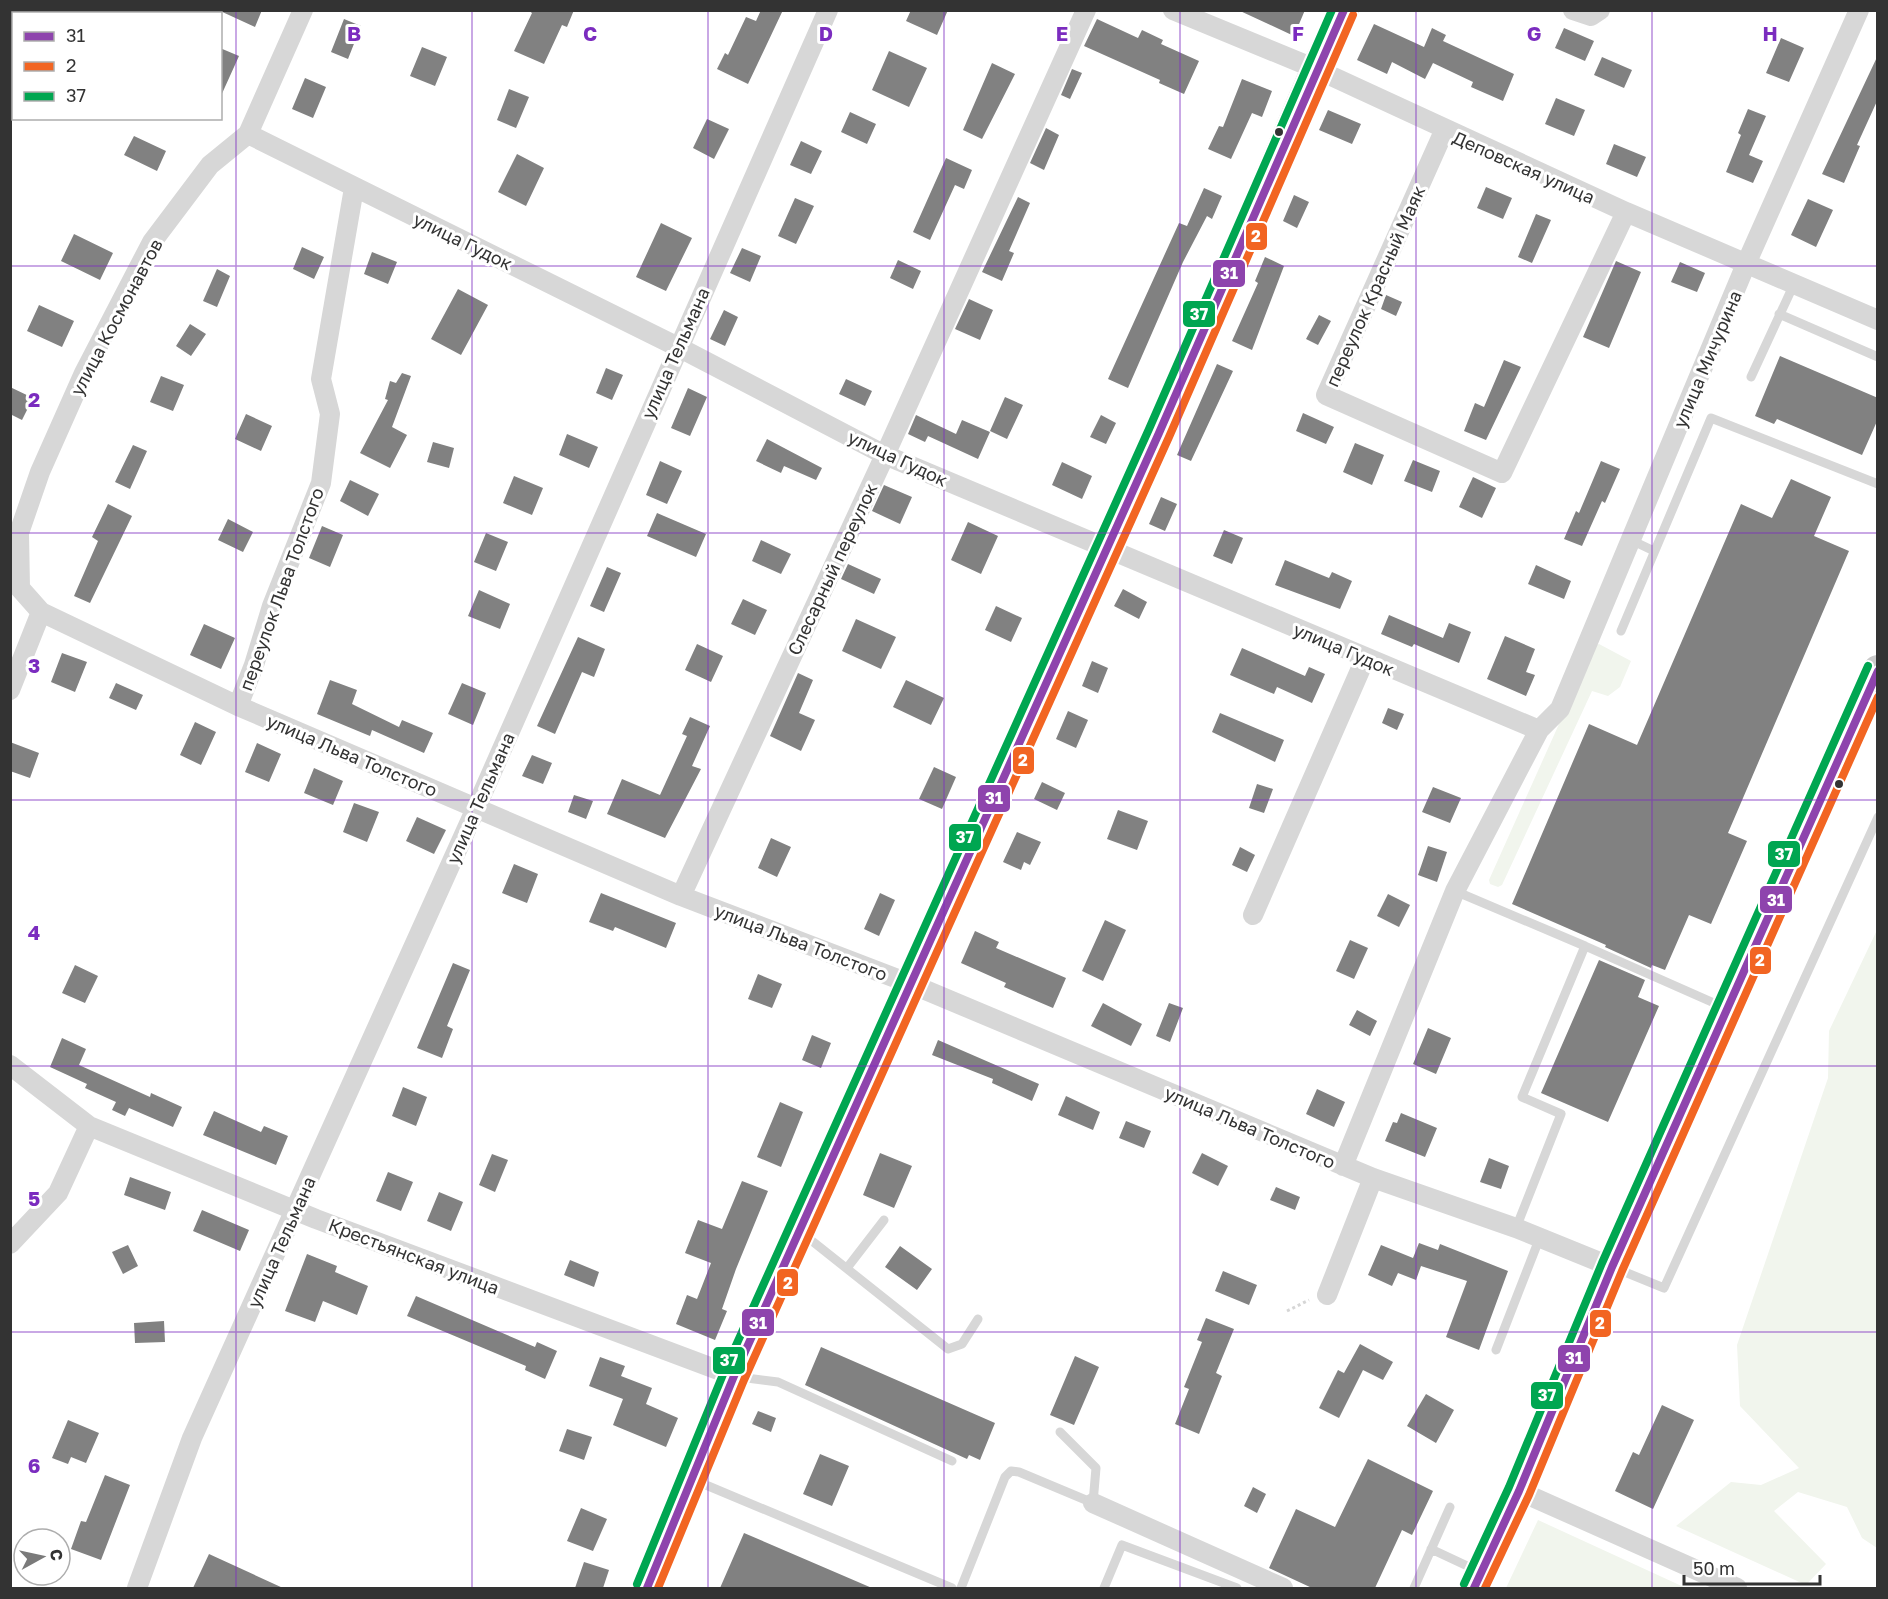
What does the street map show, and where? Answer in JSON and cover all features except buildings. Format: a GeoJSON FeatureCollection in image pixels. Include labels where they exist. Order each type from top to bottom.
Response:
{"type":"FeatureCollection","features":[{"type":"Feature","properties":{"kind":"main road"},"geometry":{"type":"LineString","coordinates":[[653,1587],[692,1480],[734,1376],[1107,549],[1316,69],[1344,10]]}},
{"type":"Feature","properties":{"kind":"main road"},"geometry":{"type":"LineString","coordinates":[[1478,1580],[1519,1491],[1612,1267],[1729,1010],[1878,670]]}},
{"type":"Feature","properties":{"kind":"street","name":"улица Космонавтов"},"geometry":{"type":"LineString","coordinates":[[15,583],[15,535],[84,373],[152,242],[210,165],[248,134],[303,10]]}},
{"type":"Feature","properties":{"kind":"street","name":"улица Тельмана"},"geometry":{"type":"LineString","coordinates":[[137,1588],[192,1438],[476,808],[677,346],[828,10]]}},
{"type":"Feature","properties":{"kind":"street","name":"Слесарный переулок"},"geometry":{"type":"LineString","coordinates":[[681,896],[885,455],[1086,10]]}},
{"type":"Feature","properties":{"kind":"street","name":"Деповская улица"},"geometry":{"type":"LineString","coordinates":[[1173,10],[1316,69],[1444,131],[1878,320]]}},
{"type":"Feature","properties":{"kind":"street"},"geometry":{"type":"LineString","coordinates":[[1573,10],[1591,16],[1600,10]]}},
{"type":"Feature","properties":{"kind":"street","name":"улица Мичурина"},"geometry":{"type":"LineString","coordinates":[[1539,730],[1560,709],[1746,264],[1858,10]]}},
{"type":"Feature","properties":{"kind":"street","name":"переулок Красный Маяк"},"geometry":{"type":"LineString","coordinates":[[1444,131],[1326,395],[1502,473],[1626,212]]}},
{"type":"Feature","properties":{"kind":"street","name":"улица Гудок"},"geometry":{"type":"LineString","coordinates":[[248,134],[677,346],[885,455],[1365,659],[1539,730]]}},
{"type":"Feature","properties":{"kind":"street","name":"переулок Льва Толстого"},"geometry":{"type":"LineString","coordinates":[[238,706],[254,665],[272,606],[321,483],[330,414],[321,379],[354,188]]}},
{"type":"Feature","properties":{"kind":"street","name":"улица Льва Толстого"},"geometry":{"type":"LineString","coordinates":[[15,583],[41,612],[238,706],[681,896],[911,984],[1373,1178],[1516,1228],[1612,1267]]}},
{"type":"Feature","properties":{"kind":"street"},"geometry":{"type":"LineString","coordinates":[[10,690],[41,612]]}},
{"type":"Feature","properties":{"kind":"street"},"geometry":{"type":"LineString","coordinates":[[1253,915],[1365,659]]}},
{"type":"Feature","properties":{"kind":"street"},"geometry":{"type":"LineString","coordinates":[[1343,1166],[1455,891],[1539,730]]}},
{"type":"Feature","properties":{"kind":"street","name":"Крестьянская улица"},"geometry":{"type":"LineString","coordinates":[[10,1065],[89,1126],[296,1210],[734,1376]]}},
{"type":"Feature","properties":{"kind":"street"},"geometry":{"type":"LineString","coordinates":[[10,1244],[58,1193],[89,1126]]}},
{"type":"Feature","properties":{"kind":"street"},"geometry":{"type":"LineString","coordinates":[[1327,1295],[1373,1178]]}},
{"type":"Feature","properties":{"kind":"street"},"geometry":{"type":"LineString","coordinates":[[1519,1491],[1737,1588]]}},
{"type":"Feature","properties":{"kind":"street"},"geometry":{"type":"LineString","coordinates":[[1093,1503],[1283,1588]]}},
{"type":"Feature","properties":{"kind":"lane"},"geometry":{"type":"LineString","coordinates":[[1751,377],[1794,284]]}},
{"type":"Feature","properties":{"kind":"lane"},"geometry":{"type":"LineString","coordinates":[[1779,314],[1878,357]]}},
{"type":"Feature","properties":{"kind":"lane"},"geometry":{"type":"LineString","coordinates":[[1621,631],[1711,418],[1878,484]]}},
{"type":"Feature","properties":{"kind":"lane"},"geometry":{"type":"LineString","coordinates":[[1631,540],[1654,551]]}},
{"type":"Feature","properties":{"kind":"lane"},"geometry":{"type":"LineString","coordinates":[[1612,1267],[1664,1288],[1878,817]]}},
{"type":"Feature","properties":{"kind":"lane"},"geometry":{"type":"LineString","coordinates":[[1455,891],[1729,1010]]}},
{"type":"Feature","properties":{"kind":"lane"},"geometry":{"type":"LineString","coordinates":[[1516,1228],[1560,1114],[1522,1097],[1585,946]]}},
{"type":"Feature","properties":{"kind":"lane"},"geometry":{"type":"LineString","coordinates":[[847,1269],[884,1220]]}},
{"type":"Feature","properties":{"kind":"lane"},"geometry":{"type":"LineString","coordinates":[[800,1231],[948,1349],[962,1344],[978,1319]]}},
{"type":"Feature","properties":{"kind":"lane"},"geometry":{"type":"LineString","coordinates":[[1496,1350],[1540,1237]]}},
{"type":"Feature","properties":{"kind":"lane"},"geometry":{"type":"LineString","coordinates":[[734,1376],[778,1382],[952,1461]]}},
{"type":"Feature","properties":{"kind":"lane"},"geometry":{"type":"LineString","coordinates":[[961,1588],[1005,1477],[1011,1471],[1019,1472],[1093,1503],[1096,1468],[1060,1432]]}},
{"type":"Feature","properties":{"kind":"lane"},"geometry":{"type":"LineString","coordinates":[[692,1480],[952,1588]]}},
{"type":"Feature","properties":{"kind":"lane"},"geometry":{"type":"LineString","coordinates":[[1414,1588],[1450,1507]]}},
{"type":"Feature","properties":{"kind":"lane"},"geometry":{"type":"LineString","coordinates":[[1104,1588],[1122,1545],[1237,1588]]}},
{"type":"Feature","properties":{"kind":"lane"},"geometry":{"type":"LineString","coordinates":[[1431,1549],[1478,1580]]}},
{"type":"Feature","properties":{"kind":"path"},"geometry":{"type":"LineString","coordinates":[[1287,1311],[1308,1300],[1327,1295]]}},
{"type":"Feature","properties":{"kind":"shaded area"},"geometry":{"type":"Polygon","coordinates":[[[1599,644],[1631,661],[1620,687],[1608,696],[1592,691],[1502,885],[1498,887],[1490,884],[1489,880],[1594,646],[1599,644]]]}},
{"type":"Feature","properties":{"kind":"shaded area"},"geometry":{"type":"Polygon","coordinates":[[[1877,930],[1877,1548],[1862,1538],[1847,1507],[1798,1492],[1774,1511],[1826,1564],[1806,1585],[1676,1526],[1731,1482],[1761,1485],[1799,1468],[1740,1406],[1737,1345],[1828,1078],[1829,1031],[1877,930]]]}},
{"type":"Feature","properties":{"kind":"shaded area"},"geometry":{"type":"Polygon","coordinates":[[[1538,1520],[1686,1588],[1506,1588],[1538,1520]]]}},
{"type":"Feature","properties":{"kind":"transit line","name":"37"},"geometry":{"type":"LineString","coordinates":[[637,1584],[724,1372],[1149,429],[1332,10]]}},
{"type":"Feature","properties":{"kind":"transit line","name":"31"},"geometry":{"type":"LineString","coordinates":[[647,1588],[734,1376],[1159,433],[1344,10]]}},
{"type":"Feature","properties":{"kind":"transit line","name":"2"},"geometry":{"type":"LineString","coordinates":[[658,1588],[744,1380],[1169,437],[1353,15]]}},
{"type":"Feature","properties":{"kind":"transit line","name":"37"},"geometry":{"type":"LineString","coordinates":[[1464,1584],[1509,1487],[1602,1263],[1868,666]]}},
{"type":"Feature","properties":{"kind":"transit line","name":"31"},"geometry":{"type":"LineString","coordinates":[[1474,1588],[1519,1491],[1612,1267],[1878,671]]}},
{"type":"Feature","properties":{"kind":"transit line","name":"2"},"geometry":{"type":"LineString","coordinates":[[1485,1588],[1529,1495],[1622,1271],[1878,697]]}}]}
